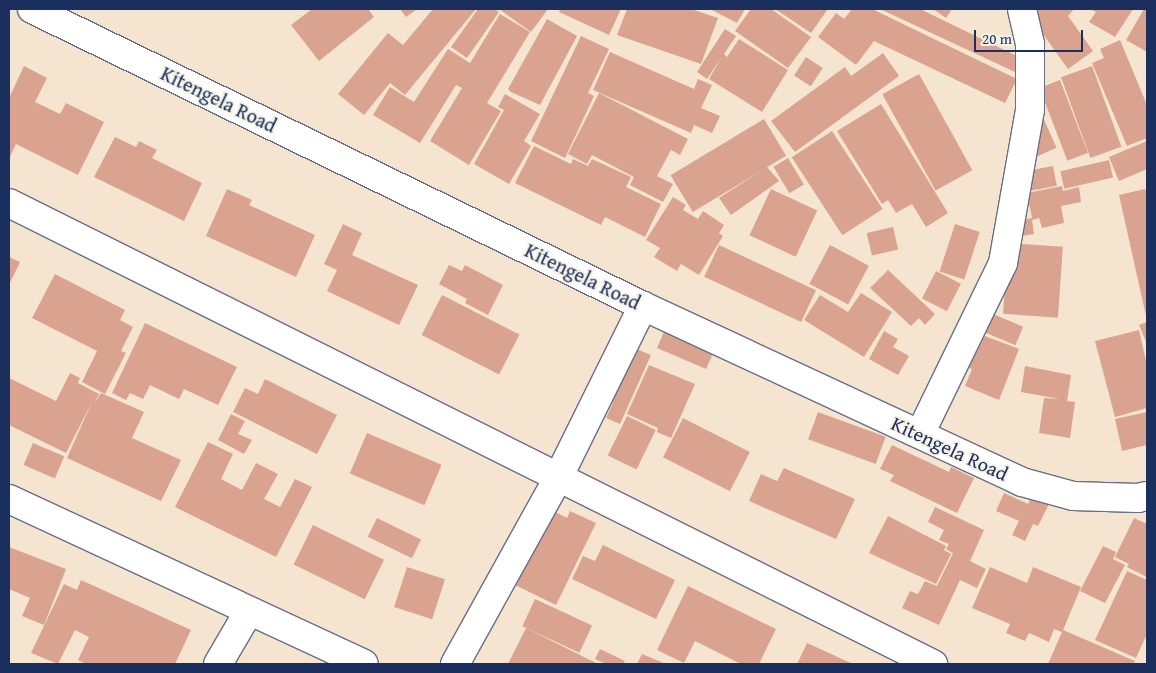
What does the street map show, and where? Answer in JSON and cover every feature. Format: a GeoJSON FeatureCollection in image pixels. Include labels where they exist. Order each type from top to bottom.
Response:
{"type":"FeatureCollection","features":[{"type":"Feature","properties":{"kind":"street","name":"Kitengela Road"},"geometry":{"type":"LineString","coordinates":[[32,9],[643,306],[1030,484],[1073,496],[1138,498],[1147,496]]}},
{"type":"Feature","properties":{"kind":"street"},"geometry":{"type":"LineString","coordinates":[[920,434],[1003,263],[1030,110],[1030,44],[1022,9]]}},
{"type":"Feature","properties":{"kind":"street"},"geometry":{"type":"LineString","coordinates":[[9,203],[933,664]]}},
{"type":"Feature","properties":{"kind":"street"},"geometry":{"type":"LineString","coordinates":[[455,664],[559,476],[643,306]]}},
{"type":"Feature","properties":{"kind":"street"},"geometry":{"type":"LineString","coordinates":[[9,499],[364,664]]}},
{"type":"Feature","properties":{"kind":"street"},"geometry":{"type":"LineString","coordinates":[[218,664],[249,611]]}},
{"type":"Feature","properties":{"kind":"building"},"geometry":{"type":"Polygon","coordinates":[[[312,9],[368,9],[374,17],[319,61],[291,25],[312,9]]]}},
{"type":"Feature","properties":{"kind":"building"},"geometry":{"type":"Polygon","coordinates":[[[400,9],[417,9],[406,17],[400,9]]]}},
{"type":"Feature","properties":{"kind":"building"},"geometry":{"type":"Polygon","coordinates":[[[433,9],[476,9],[405,95],[390,83],[364,115],[338,94],[388,33],[403,45],[433,9]]]}},
{"type":"Feature","properties":{"kind":"building"},"geometry":{"type":"Polygon","coordinates":[[[478,9],[494,9],[499,12],[467,58],[451,47],[478,9]]]}},
{"type":"Feature","properties":{"kind":"building"},"geometry":{"type":"Polygon","coordinates":[[[499,9],[548,9],[531,32],[499,9]]]}},
{"type":"Feature","properties":{"kind":"building"},"geometry":{"type":"Polygon","coordinates":[[[560,9],[621,9],[609,35],[559,12],[560,9]]]}},
{"type":"Feature","properties":{"kind":"building"},"geometry":{"type":"Polygon","coordinates":[[[627,9],[691,9],[718,18],[701,64],[617,35],[627,9]]]}},
{"type":"Feature","properties":{"kind":"building"},"geometry":{"type":"Polygon","coordinates":[[[710,9],[745,9],[737,23],[710,9]]]}},
{"type":"Feature","properties":{"kind":"building"},"geometry":{"type":"Polygon","coordinates":[[[751,9],[771,9],[811,37],[788,68],[735,31],[751,9]]]}},
{"type":"Feature","properties":{"kind":"building"},"geometry":{"type":"Polygon","coordinates":[[[775,9],[828,9],[811,33],[775,9]]]}},
{"type":"Feature","properties":{"kind":"building"},"geometry":{"type":"Polygon","coordinates":[[[852,9],[872,9],[1017,79],[1005,103],[874,41],[856,65],[818,37],[836,13],[844,19],[852,9]]]}},
{"type":"Feature","properties":{"kind":"building"},"geometry":{"type":"Polygon","coordinates":[[[880,9],[920,9],[1021,58],[1015,72],[880,9]]]}},
{"type":"Feature","properties":{"kind":"building"},"geometry":{"type":"Polygon","coordinates":[[[933,9],[952,9],[946,18],[933,9]]]}},
{"type":"Feature","properties":{"kind":"building"},"geometry":{"type":"Polygon","coordinates":[[[1025,9],[1074,9],[1068,16],[1093,51],[1068,69],[1025,9]]]}},
{"type":"Feature","properties":{"kind":"building"},"geometry":{"type":"Polygon","coordinates":[[[1090,9],[1133,9],[1115,37],[1089,22],[1096,12],[1090,9]]]}},
{"type":"Feature","properties":{"kind":"building"},"geometry":{"type":"Polygon","coordinates":[[[1144,9],[1147,9],[1147,52],[1126,40],[1144,9]]]}},
{"type":"Feature","properties":{"kind":"building"},"geometry":{"type":"Polygon","coordinates":[[[500,14],[530,32],[487,103],[501,111],[469,165],[430,141],[462,88],[456,85],[420,143],[373,115],[390,87],[414,102],[448,49],[470,63],[500,14]]]}},
{"type":"Feature","properties":{"kind":"building"},"geometry":{"type":"Polygon","coordinates":[[[547,19],[577,36],[540,105],[508,89],[547,19]]]}},
{"type":"Feature","properties":{"kind":"building"},"geometry":{"type":"Polygon","coordinates":[[[725,29],[736,36],[724,54],[727,57],[739,39],[788,70],[762,112],[709,79],[721,58],[707,79],[697,72],[725,29]]]}},
{"type":"Feature","properties":{"kind":"building"},"geometry":{"type":"Polygon","coordinates":[[[581,36],[609,49],[588,93],[594,96],[565,158],[531,141],[581,36]]]}},
{"type":"Feature","properties":{"kind":"building"},"geometry":{"type":"Polygon","coordinates":[[[1120,40],[1147,105],[1147,138],[1127,146],[1092,63],[1104,58],[1100,49],[1120,40]]]}},
{"type":"Feature","properties":{"kind":"building"},"geometry":{"type":"Polygon","coordinates":[[[610,52],[694,89],[698,79],[712,85],[701,108],[720,116],[712,133],[694,125],[691,133],[593,90],[610,52]]]}},
{"type":"Feature","properties":{"kind":"building"},"geometry":{"type":"Polygon","coordinates":[[[883,53],[899,76],[795,152],[771,121],[845,67],[851,76],[883,53]]]}},
{"type":"Feature","properties":{"kind":"building"},"geometry":{"type":"Polygon","coordinates":[[[806,57],[823,68],[811,86],[794,75],[806,57]]]}},
{"type":"Feature","properties":{"kind":"building"},"geometry":{"type":"Polygon","coordinates":[[[24,66],[47,78],[35,102],[60,114],[66,103],[104,122],[78,175],[16,144],[9,159],[9,98],[24,66]]]}},
{"type":"Feature","properties":{"kind":"building"},"geometry":{"type":"Polygon","coordinates":[[[1092,66],[1121,147],[1090,158],[1061,77],[1092,66]]]}},
{"type":"Feature","properties":{"kind":"building"},"geometry":{"type":"Polygon","coordinates":[[[919,74],[972,170],[936,191],[882,94],[919,74]]]}},
{"type":"Feature","properties":{"kind":"building"},"geometry":{"type":"Polygon","coordinates":[[[1060,80],[1088,153],[1067,161],[1039,88],[1060,80]]]}},
{"type":"Feature","properties":{"kind":"building"},"geometry":{"type":"Polygon","coordinates":[[[599,93],[688,139],[680,155],[671,150],[657,176],[673,184],[663,202],[630,185],[634,177],[592,155],[587,164],[568,154],[599,93]]]}},
{"type":"Feature","properties":{"kind":"building"},"geometry":{"type":"Polygon","coordinates":[[[505,94],[540,114],[524,141],[531,146],[509,184],[474,164],[504,110],[498,107],[505,94]]]}},
{"type":"Feature","properties":{"kind":"building"},"geometry":{"type":"Polygon","coordinates":[[[881,104],[948,213],[926,227],[912,204],[896,213],[888,200],[882,204],[837,131],[881,104]]]}},
{"type":"Feature","properties":{"kind":"building"},"geometry":{"type":"Polygon","coordinates":[[[1037,104],[1057,148],[1036,157],[1017,113],[1037,104]]]}},
{"type":"Feature","properties":{"kind":"building"},"geometry":{"type":"Polygon","coordinates":[[[764,119],[786,156],[693,212],[671,175],[764,119]]]}},
{"type":"Feature","properties":{"kind":"building"},"geometry":{"type":"Polygon","coordinates":[[[832,131],[883,209],[842,235],[792,157],[832,131]]]}},
{"type":"Feature","properties":{"kind":"building"},"geometry":{"type":"Polygon","coordinates":[[[115,137],[136,147],[139,141],[157,150],[152,158],[202,183],[184,221],[94,177],[115,137]]]}},
{"type":"Feature","properties":{"kind":"building"},"geometry":{"type":"Polygon","coordinates":[[[1147,141],[1147,169],[1119,181],[1109,157],[1147,141]]]}},
{"type":"Feature","properties":{"kind":"building"},"geometry":{"type":"Polygon","coordinates":[[[534,146],[571,164],[573,159],[588,166],[592,159],[631,177],[626,187],[661,204],[645,237],[605,217],[601,225],[515,183],[534,146]]]}},
{"type":"Feature","properties":{"kind":"building"},"geometry":{"type":"Polygon","coordinates":[[[788,158],[804,185],[789,193],[773,167],[788,158]]]}},
{"type":"Feature","properties":{"kind":"building"},"geometry":{"type":"Polygon","coordinates":[[[1109,160],[1113,178],[1064,189],[1060,171],[1109,160]]]}},
{"type":"Feature","properties":{"kind":"building"},"geometry":{"type":"Polygon","coordinates":[[[1053,166],[1057,186],[1021,193],[1018,173],[1053,166]]]}},
{"type":"Feature","properties":{"kind":"building"},"geometry":{"type":"Polygon","coordinates":[[[767,167],[779,181],[731,215],[719,198],[767,167]]]}},
{"type":"Feature","properties":{"kind":"building"},"geometry":{"type":"Polygon","coordinates":[[[1062,186],[1063,191],[1079,187],[1081,202],[1061,206],[1064,223],[1042,228],[1039,218],[1032,220],[1034,234],[1005,239],[1024,207],[1026,219],[1032,218],[1027,193],[1062,186]]]}},
{"type":"Feature","properties":{"kind":"building"},"geometry":{"type":"Polygon","coordinates":[[[227,189],[252,200],[249,205],[315,235],[296,277],[206,236],[227,189]]]}},
{"type":"Feature","properties":{"kind":"building"},"geometry":{"type":"Polygon","coordinates":[[[771,189],[817,211],[796,257],[749,235],[771,189]]]}},
{"type":"Feature","properties":{"kind":"building"},"geometry":{"type":"Polygon","coordinates":[[[1145,189],[1147,193],[1146,316],[1119,195],[1145,189]]]}},
{"type":"Feature","properties":{"kind":"building"},"geometry":{"type":"Polygon","coordinates":[[[673,197],[686,205],[683,210],[698,219],[703,211],[724,225],[719,233],[723,236],[699,275],[681,264],[677,271],[654,257],[660,248],[646,240],[673,197]]]}},
{"type":"Feature","properties":{"kind":"building"},"geometry":{"type":"Polygon","coordinates":[[[343,224],[362,233],[352,255],[418,285],[399,325],[327,291],[337,270],[324,264],[343,224]]]}},
{"type":"Feature","properties":{"kind":"building"},"geometry":{"type":"Polygon","coordinates":[[[955,224],[980,232],[964,280],[940,272],[955,224]]]}},
{"type":"Feature","properties":{"kind":"building"},"geometry":{"type":"Polygon","coordinates":[[[893,227],[898,249],[872,255],[867,233],[893,227]]]}},
{"type":"Feature","properties":{"kind":"building"},"geometry":{"type":"Polygon","coordinates":[[[1008,243],[1063,247],[1058,318],[1003,314],[1008,243]]]}},
{"type":"Feature","properties":{"kind":"building"},"geometry":{"type":"Polygon","coordinates":[[[719,245],[816,290],[801,322],[704,277],[719,245]]]}},
{"type":"Feature","properties":{"kind":"building"},"geometry":{"type":"Polygon","coordinates":[[[830,245],[869,266],[848,305],[809,284],[830,245]]]}},
{"type":"Feature","properties":{"kind":"building"},"geometry":{"type":"Polygon","coordinates":[[[9,257],[20,262],[9,285],[9,257]]]}},
{"type":"Feature","properties":{"kind":"building"},"geometry":{"type":"Polygon","coordinates":[[[449,265],[462,271],[465,265],[503,285],[488,315],[465,303],[467,299],[439,284],[449,265]]]}},
{"type":"Feature","properties":{"kind":"building"},"geometry":{"type":"Polygon","coordinates":[[[888,270],[935,314],[925,325],[919,318],[911,326],[870,288],[888,270]]]}},
{"type":"Feature","properties":{"kind":"building"},"geometry":{"type":"Polygon","coordinates":[[[936,271],[961,284],[947,311],[922,299],[936,271]]]}},
{"type":"Feature","properties":{"kind":"building"},"geometry":{"type":"Polygon","coordinates":[[[55,274],[125,310],[120,320],[133,327],[121,351],[126,353],[105,394],[82,382],[97,351],[32,318],[55,274]]]}},
{"type":"Feature","properties":{"kind":"building"},"geometry":{"type":"Polygon","coordinates":[[[861,293],[892,312],[864,357],[804,320],[820,295],[848,312],[861,293]]]}},
{"type":"Feature","properties":{"kind":"building"},"geometry":{"type":"Polygon","coordinates":[[[442,295],[520,334],[499,375],[422,335],[442,295]]]}},
{"type":"Feature","properties":{"kind":"building"},"geometry":{"type":"Polygon","coordinates":[[[979,308],[1023,327],[1015,345],[971,326],[979,308]]]}},
{"type":"Feature","properties":{"kind":"building"},"geometry":{"type":"Polygon","coordinates":[[[1147,322],[1147,344],[1139,325],[1147,322]]]}},
{"type":"Feature","properties":{"kind":"building"},"geometry":{"type":"Polygon","coordinates":[[[145,323],[237,367],[218,405],[184,389],[179,399],[150,385],[143,399],[130,393],[126,400],[112,393],[145,323]]]}},
{"type":"Feature","properties":{"kind":"building"},"geometry":{"type":"Polygon","coordinates":[[[667,325],[714,351],[706,369],[657,348],[667,325]]]}},
{"type":"Feature","properties":{"kind":"building"},"geometry":{"type":"Polygon","coordinates":[[[966,329],[1019,349],[999,400],[965,386],[972,369],[953,362],[966,329]]]}},
{"type":"Feature","properties":{"kind":"building"},"geometry":{"type":"Polygon","coordinates":[[[1139,330],[1147,365],[1147,408],[1115,417],[1095,341],[1139,330]]]}},
{"type":"Feature","properties":{"kind":"building"},"geometry":{"type":"Polygon","coordinates":[[[884,331],[898,339],[893,347],[909,356],[898,375],[869,359],[884,331]]]}},
{"type":"Feature","properties":{"kind":"building"},"geometry":{"type":"Polygon","coordinates":[[[634,348],[651,355],[620,424],[606,418],[613,403],[610,401],[634,348]]]}},
{"type":"Feature","properties":{"kind":"building"},"geometry":{"type":"Polygon","coordinates":[[[649,365],[695,384],[671,438],[657,432],[658,428],[627,414],[649,365]]]}},
{"type":"Feature","properties":{"kind":"building"},"geometry":{"type":"Polygon","coordinates":[[[1025,366],[1071,375],[1067,401],[1075,402],[1070,438],[1039,433],[1044,398],[1060,399],[1021,392],[1025,366]]]}},
{"type":"Feature","properties":{"kind":"building"},"geometry":{"type":"Polygon","coordinates":[[[70,373],[80,378],[78,383],[99,394],[94,404],[101,393],[144,412],[132,438],[181,460],[161,501],[67,458],[92,402],[66,453],[9,425],[9,378],[56,401],[70,373]]]}},
{"type":"Feature","properties":{"kind":"building"},"geometry":{"type":"Polygon","coordinates":[[[265,379],[337,415],[317,454],[233,412],[245,388],[258,394],[265,379]]]}},
{"type":"Feature","properties":{"kind":"building"},"geometry":{"type":"Polygon","coordinates":[[[818,412],[886,437],[876,464],[808,439],[818,412]]]}},
{"type":"Feature","properties":{"kind":"building"},"geometry":{"type":"Polygon","coordinates":[[[1147,412],[1147,445],[1122,451],[1115,419],[1147,412]]]}},
{"type":"Feature","properties":{"kind":"building"},"geometry":{"type":"Polygon","coordinates":[[[231,414],[245,421],[238,434],[252,440],[244,454],[218,440],[231,414]]]}},
{"type":"Feature","properties":{"kind":"building"},"geometry":{"type":"Polygon","coordinates":[[[627,416],[656,430],[636,470],[608,456],[627,416]]]}},
{"type":"Feature","properties":{"kind":"building"},"geometry":{"type":"Polygon","coordinates":[[[683,418],[750,452],[730,491],[663,457],[683,418]]]}},
{"type":"Feature","properties":{"kind":"building"},"geometry":{"type":"Polygon","coordinates":[[[367,433],[442,465],[424,505],[350,474],[367,433]]]}},
{"type":"Feature","properties":{"kind":"building"},"geometry":{"type":"Polygon","coordinates":[[[208,442],[233,454],[221,479],[242,490],[256,463],[278,474],[264,499],[280,507],[295,479],[312,487],[276,557],[175,507],[208,442]]]}},
{"type":"Feature","properties":{"kind":"building"},"geometry":{"type":"Polygon","coordinates":[[[33,443],[64,456],[55,478],[24,465],[33,443]]]}},
{"type":"Feature","properties":{"kind":"building"},"geometry":{"type":"Polygon","coordinates":[[[892,445],[949,472],[951,467],[974,478],[957,513],[890,481],[894,475],[880,469],[892,445]]]}},
{"type":"Feature","properties":{"kind":"building"},"geometry":{"type":"Polygon","coordinates":[[[784,468],[855,499],[836,539],[749,501],[761,474],[777,481],[784,468]]]}},
{"type":"Feature","properties":{"kind":"building"},"geometry":{"type":"Polygon","coordinates":[[[1004,493],[1028,504],[1032,496],[1049,504],[1038,526],[1033,524],[1025,541],[1012,535],[1019,521],[996,511],[1004,493]]]}},
{"type":"Feature","properties":{"kind":"building"},"geometry":{"type":"Polygon","coordinates":[[[935,507],[984,530],[970,561],[986,569],[977,588],[960,580],[939,625],[902,608],[910,591],[918,594],[925,581],[937,586],[953,553],[946,549],[949,544],[939,540],[944,530],[928,522],[935,507]]]}},
{"type":"Feature","properties":{"kind":"building"},"geometry":{"type":"Polygon","coordinates":[[[553,511],[567,518],[570,511],[596,523],[556,605],[515,585],[553,511]]]}},
{"type":"Feature","properties":{"kind":"building"},"geometry":{"type":"Polygon","coordinates":[[[888,516],[946,546],[944,550],[951,554],[936,584],[869,553],[888,516]]]}},
{"type":"Feature","properties":{"kind":"building"},"geometry":{"type":"Polygon","coordinates":[[[377,518],[421,539],[412,558],[368,537],[377,518]]]}},
{"type":"Feature","properties":{"kind":"building"},"geometry":{"type":"Polygon","coordinates":[[[1134,518],[1147,524],[1147,577],[1127,567],[1129,564],[1115,557],[1134,518]]]}},
{"type":"Feature","properties":{"kind":"building"},"geometry":{"type":"Polygon","coordinates":[[[313,525],[384,560],[365,599],[294,565],[313,525]]]}},
{"type":"Feature","properties":{"kind":"building"},"geometry":{"type":"Polygon","coordinates":[[[603,545],[675,580],[656,619],[572,579],[583,556],[595,561],[603,545]]]}},
{"type":"Feature","properties":{"kind":"building"},"geometry":{"type":"Polygon","coordinates":[[[1103,546],[1116,552],[1113,559],[1125,565],[1105,603],[1080,591],[1103,546]]]}},
{"type":"Feature","properties":{"kind":"building"},"geometry":{"type":"Polygon","coordinates":[[[9,547],[66,569],[44,625],[22,616],[30,598],[9,589],[9,547]]]}},
{"type":"Feature","properties":{"kind":"building"},"geometry":{"type":"Polygon","coordinates":[[[407,567],[445,579],[432,619],[394,607],[407,567]]]}},
{"type":"Feature","properties":{"kind":"building"},"geometry":{"type":"Polygon","coordinates":[[[990,567],[1027,583],[1033,567],[1081,587],[1063,630],[1135,661],[1134,664],[1048,664],[1062,632],[1054,629],[1049,642],[1029,633],[1025,641],[1006,633],[1010,624],[972,608],[990,567]]]}},
{"type":"Feature","properties":{"kind":"building"},"geometry":{"type":"Polygon","coordinates":[[[1127,571],[1147,580],[1147,634],[1136,658],[1095,640],[1127,571]]]}},
{"type":"Feature","properties":{"kind":"building"},"geometry":{"type":"Polygon","coordinates":[[[81,580],[191,630],[175,664],[86,664],[78,660],[89,637],[75,630],[58,664],[31,653],[64,584],[77,590],[81,580]]]}},
{"type":"Feature","properties":{"kind":"building"},"geometry":{"type":"Polygon","coordinates":[[[688,586],[776,629],[759,664],[741,664],[695,641],[684,663],[657,650],[688,586]]]}},
{"type":"Feature","properties":{"kind":"building"},"geometry":{"type":"Polygon","coordinates":[[[535,599],[592,626],[579,653],[522,626],[535,599]]]}},
{"type":"Feature","properties":{"kind":"building"},"geometry":{"type":"Polygon","coordinates":[[[526,628],[598,664],[508,664],[526,628]]]}},
{"type":"Feature","properties":{"kind":"building"},"geometry":{"type":"Polygon","coordinates":[[[807,643],[853,664],[797,664],[807,643]]]}},
{"type":"Feature","properties":{"kind":"building"},"geometry":{"type":"Polygon","coordinates":[[[600,649],[625,661],[623,664],[606,664],[595,659],[600,649]]]}},
{"type":"Feature","properties":{"kind":"building"},"geometry":{"type":"Polygon","coordinates":[[[642,654],[666,664],[637,664],[642,654]]]}}]}
